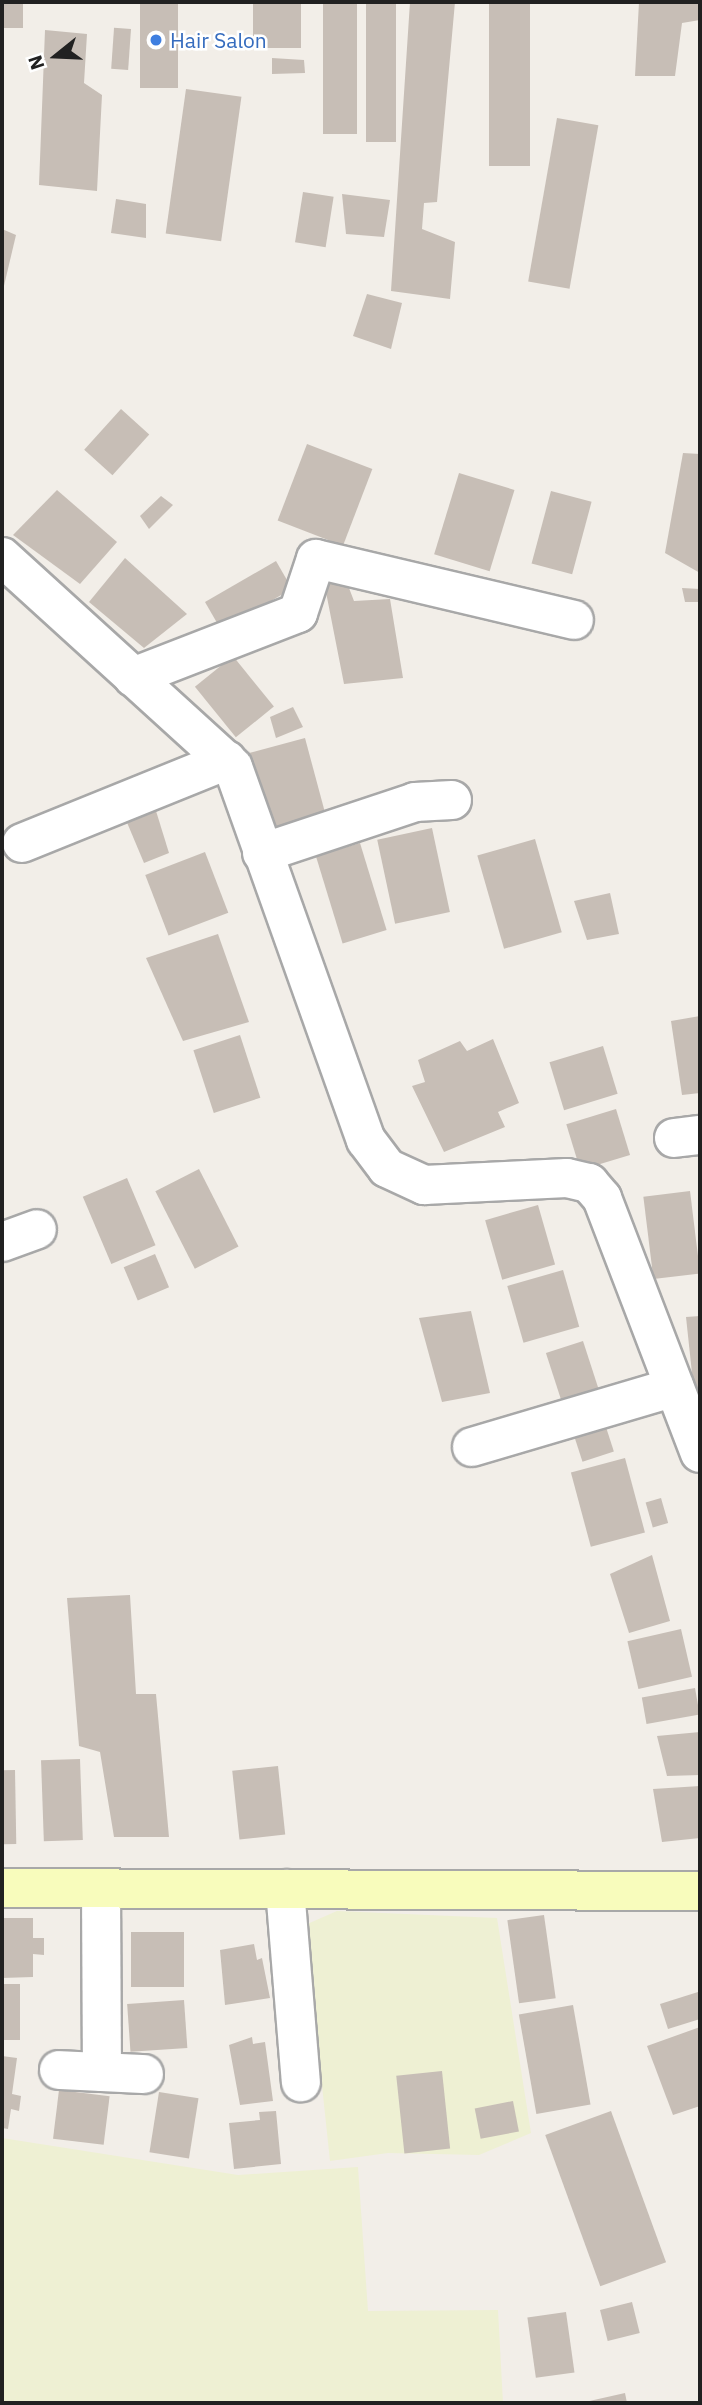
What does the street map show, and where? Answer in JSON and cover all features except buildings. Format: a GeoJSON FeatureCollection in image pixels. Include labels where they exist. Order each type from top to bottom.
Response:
{"type":"FeatureCollection","features":[{"type":"Feature","properties":{"kind":"street"},"geometry":{"type":"LineString","coordinates":[[2,557],[227,760],[366,1140],[387,1168],[424,1185],[527,1177],[589,1183],[603,1198],[700,1453]]}},
{"type":"Feature","properties":{"kind":"street"},"geometry":{"type":"LineString","coordinates":[[133,677],[298,612],[316,559],[574,620]]}},
{"type":"Feature","properties":{"kind":"street"},"geometry":{"type":"LineString","coordinates":[[22,843],[227,760]]}},
{"type":"Feature","properties":{"kind":"street"},"geometry":{"type":"LineString","coordinates":[[262,853],[415,802],[452,800]]}},
{"type":"Feature","properties":{"kind":"street"},"geometry":{"type":"LineString","coordinates":[[2,1242],[37,1229]]}},
{"type":"Feature","properties":{"kind":"street"},"geometry":{"type":"LineString","coordinates":[[472,1447],[674,1387]]}},
{"type":"Feature","properties":{"kind":"street"},"geometry":{"type":"LineString","coordinates":[[2,1888],[700,1891]]}},
{"type":"Feature","properties":{"kind":"street"},"geometry":{"type":"LineString","coordinates":[[101,1888],[102,2072]]}},
{"type":"Feature","properties":{"kind":"street"},"geometry":{"type":"LineString","coordinates":[[285,1889],[300,2082]]}},
{"type":"Feature","properties":{"kind":"street"},"geometry":{"type":"LineString","coordinates":[[59,2070],[144,2074]]}},
{"type":"Feature","properties":{"kind":"green space"},"geometry":{"type":"Polygon","coordinates":[[[337,1911],[497,1918],[531,2133],[479,2155],[388,2153],[330,2161],[305,1925],[337,1911]]]}},
{"type":"Feature","properties":{"kind":"green space"},"geometry":{"type":"Polygon","coordinates":[[[2,2138],[238,2175],[358,2167],[368,2311],[498,2310],[503,2403],[2,2403],[2,2138]]]}},
{"type":"Feature","properties":{"kind":"place","name":"Hair Salon"},"geometry":{"type":"Point","coordinates":[156,40]}}]}
